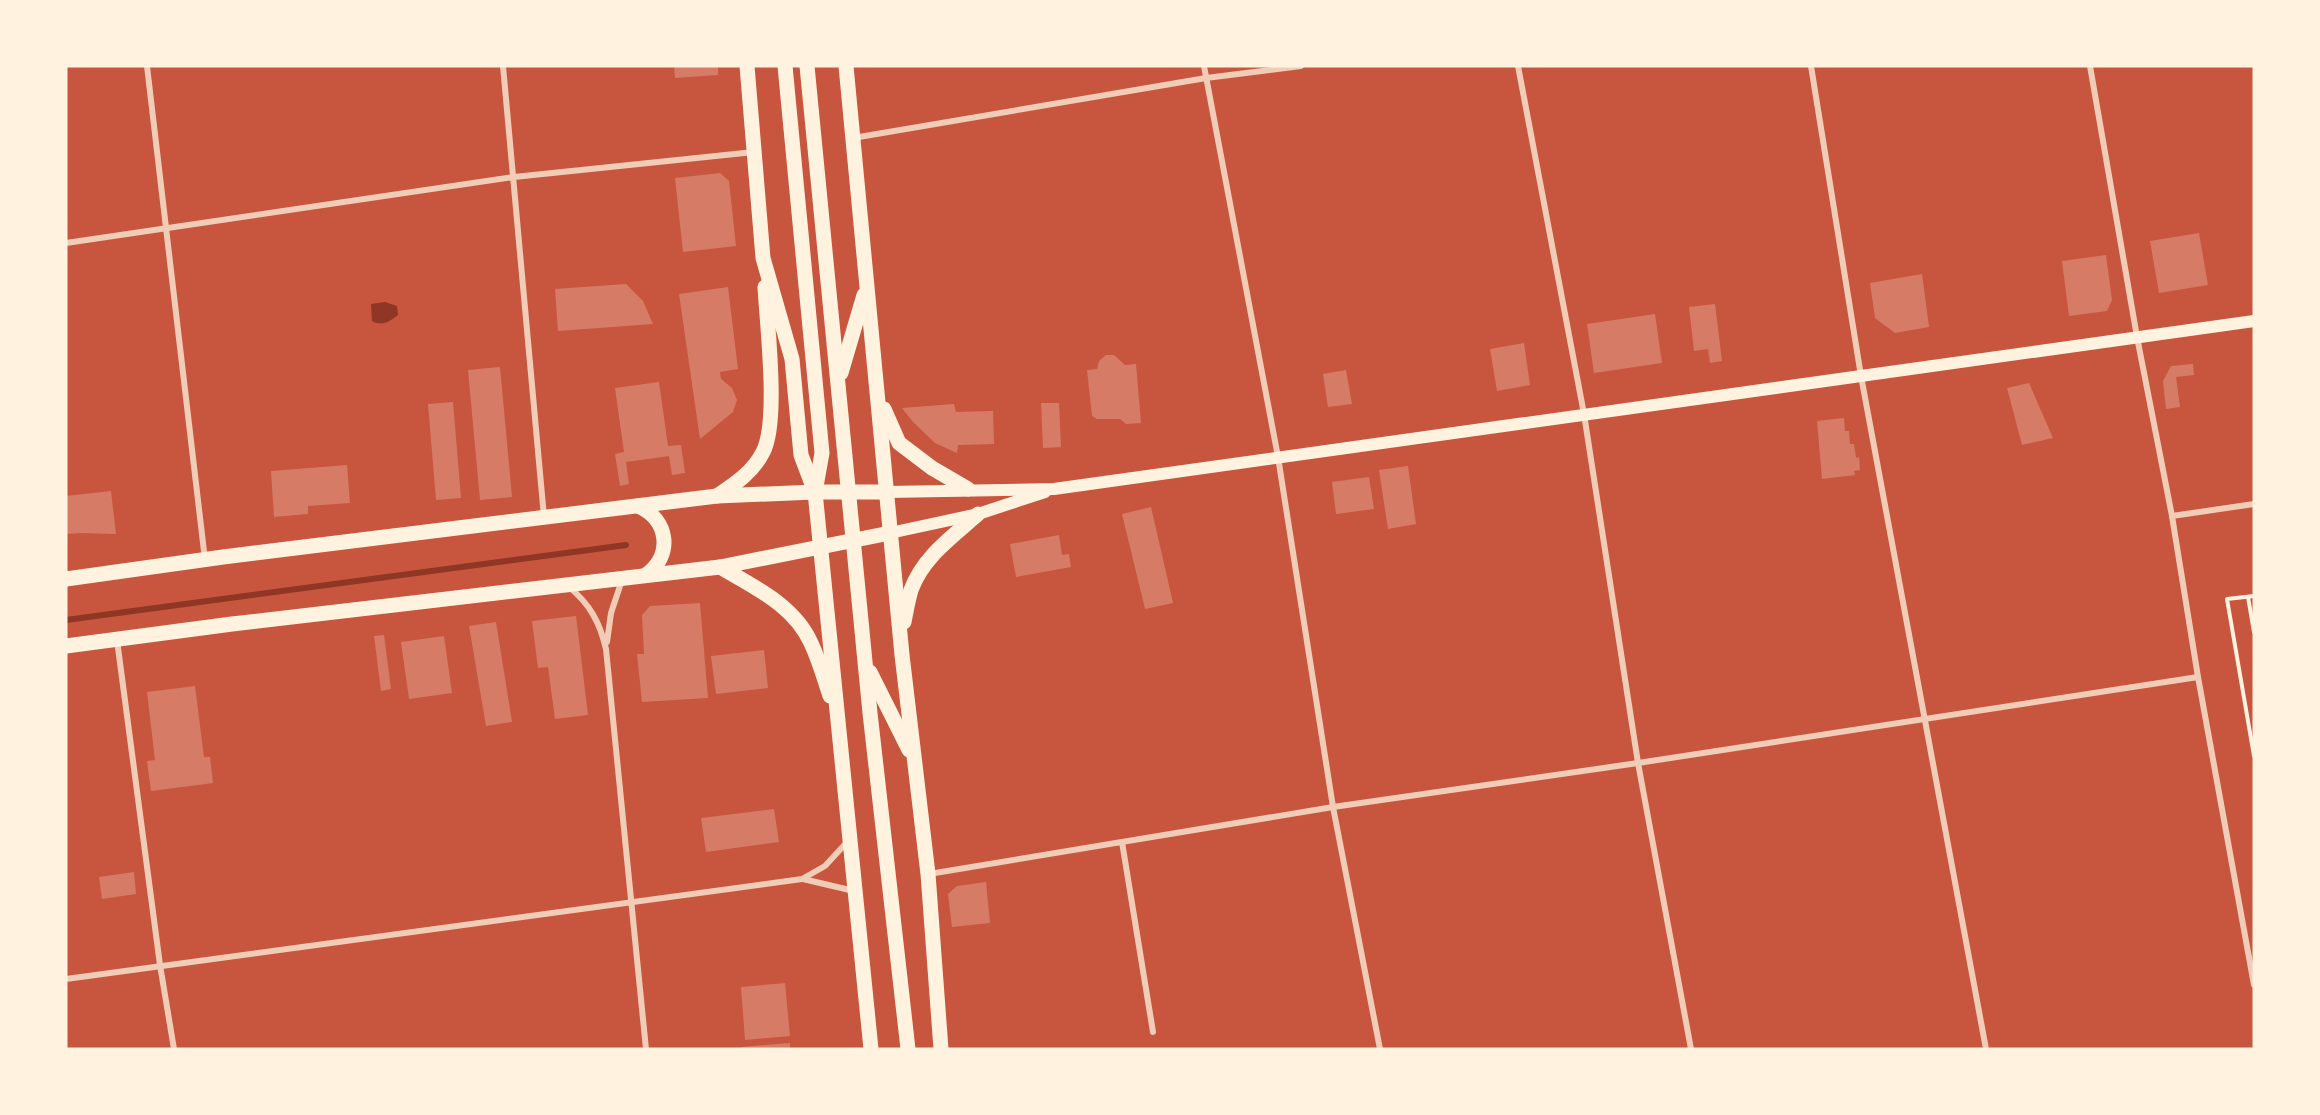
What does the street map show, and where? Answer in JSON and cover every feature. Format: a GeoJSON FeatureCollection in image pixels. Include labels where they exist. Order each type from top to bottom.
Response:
{"type":"FeatureCollection","features":[{"type":"Feature","properties":{"kind":"main road"},"geometry":{"type":"LineString","coordinates":[[717,496],[755,466],[764,451],[771,428],[764,258],[747,66]]}},
{"type":"Feature","properties":{"kind":"main road"},"geometry":{"type":"LineString","coordinates":[[785,66],[822,453],[815,492]]}},
{"type":"Feature","properties":{"kind":"main road"},"geometry":{"type":"LineString","coordinates":[[807,66],[853,540],[908,1049]]}},
{"type":"Feature","properties":{"kind":"main road"},"geometry":{"type":"LineString","coordinates":[[846,66],[902,655],[928,874],[941,1049]]}},
{"type":"Feature","properties":{"kind":"main road"},"geometry":{"type":"LineString","coordinates":[[764,258],[792,359],[801,455],[815,492],[871,1049]]}},
{"type":"Feature","properties":{"kind":"main road"},"geometry":{"type":"LineString","coordinates":[[838,381],[866,288]]}},
{"type":"Feature","properties":{"kind":"main road"},"geometry":{"type":"LineString","coordinates":[[66,579],[717,496],[815,492],[1054,489],[2254,321]]}},
{"type":"Feature","properties":{"kind":"main road"},"geometry":{"type":"LineString","coordinates":[[876,381],[886,418],[899,443],[932,468],[968,489]]}},
{"type":"Feature","properties":{"kind":"main road"},"geometry":{"type":"LineString","coordinates":[[66,646],[232,624],[720,567],[978,514],[1054,489]]}},
{"type":"Feature","properties":{"kind":"main road"},"geometry":{"type":"LineString","coordinates":[[638,506],[646,509],[659,522],[664,538],[663,555],[653,570],[646,575]]}},
{"type":"Feature","properties":{"kind":"main road"},"geometry":{"type":"LineString","coordinates":[[902,655],[903,623],[911,590],[923,566],[935,552],[978,514]]}},
{"type":"Feature","properties":{"kind":"main road"},"geometry":{"type":"LineString","coordinates":[[720,567],[773,598],[796,620],[811,641],[838,718]]}},
{"type":"Feature","properties":{"kind":"main road"},"geometry":{"type":"LineString","coordinates":[[866,664],[915,760]]}},
{"type":"Feature","properties":{"kind":"street"},"geometry":{"type":"LineString","coordinates":[[147,66],[205,560]]}},
{"type":"Feature","properties":{"kind":"street"},"geometry":{"type":"LineString","coordinates":[[503,66],[544,518]]}},
{"type":"Feature","properties":{"kind":"street"},"geometry":{"type":"LineString","coordinates":[[1204,66],[1278,456],[1334,807],[1380,1049]]}},
{"type":"Feature","properties":{"kind":"street"},"geometry":{"type":"LineString","coordinates":[[852,138],[1206,78],[1301,66]]}},
{"type":"Feature","properties":{"kind":"street"},"geometry":{"type":"LineString","coordinates":[[1518,66],[1584,414],[1638,763],[1691,1049]]}},
{"type":"Feature","properties":{"kind":"street"},"geometry":{"type":"LineString","coordinates":[[1811,66],[1861,376],[1986,1049]]}},
{"type":"Feature","properties":{"kind":"street"},"geometry":{"type":"LineString","coordinates":[[2090,66],[2254,985]]}},
{"type":"Feature","properties":{"kind":"street"},"geometry":{"type":"LineString","coordinates":[[66,243],[514,177],[755,152]]}},
{"type":"Feature","properties":{"kind":"street"},"geometry":{"type":"LineString","coordinates":[[2172,516],[2254,504]]}},
{"type":"Feature","properties":{"kind":"street"},"geometry":{"type":"LineString","coordinates":[[606,649],[611,613],[623,578]]}},
{"type":"Feature","properties":{"kind":"street"},"geometry":{"type":"LineString","coordinates":[[567,585],[582,597],[594,612],[602,630],[606,649],[646,1049]]}},
{"type":"Feature","properties":{"kind":"street"},"geometry":{"type":"LineString","coordinates":[[117,639],[160,965],[174,1049]]}},
{"type":"Feature","properties":{"kind":"street"},"geometry":{"type":"LineString","coordinates":[[928,874],[1334,807],[2198,677]]}},
{"type":"Feature","properties":{"kind":"street"},"geometry":{"type":"LineString","coordinates":[[802,879],[825,866],[849,839]]}},
{"type":"Feature","properties":{"kind":"street"},"geometry":{"type":"LineString","coordinates":[[1122,842],[1154,1032]]}},
{"type":"Feature","properties":{"kind":"street"},"geometry":{"type":"LineString","coordinates":[[66,979],[802,879],[855,892]]}},
{"type":"Feature","properties":{"kind":"path"},"geometry":{"type":"LineString","coordinates":[[2254,596],[2227,599],[2254,756]]}},
{"type":"Feature","properties":{"kind":"path"},"geometry":{"type":"LineString","coordinates":[[2248,597],[2254,632]]}},
{"type":"Feature","properties":{"kind":"shaded area"},"geometry":{"type":"Polygon","coordinates":[[[385,302],[397,306],[398,315],[383,323],[372,321],[371,304],[385,302]]]}},
{"type":"Feature","properties":{"kind":"building"},"geometry":{"type":"Polygon","coordinates":[[[674,66],[718,66],[718,75],[675,78],[674,66]]]}},
{"type":"Feature","properties":{"kind":"building"},"geometry":{"type":"Polygon","coordinates":[[[720,173],[729,181],[736,246],[683,252],[675,178],[720,173]]]}},
{"type":"Feature","properties":{"kind":"building"},"geometry":{"type":"Polygon","coordinates":[[[2199,233],[2208,285],[2159,293],[2150,241],[2199,233]]]}},
{"type":"Feature","properties":{"kind":"building"},"geometry":{"type":"Polygon","coordinates":[[[2106,255],[2112,300],[2107,311],[2069,316],[2062,261],[2106,255]]]}},
{"type":"Feature","properties":{"kind":"building"},"geometry":{"type":"Polygon","coordinates":[[[1922,274],[1929,327],[1895,333],[1875,318],[1870,283],[1922,274]]]}},
{"type":"Feature","properties":{"kind":"building"},"geometry":{"type":"Polygon","coordinates":[[[626,284],[643,301],[653,324],[558,331],[555,289],[626,284]]]}},
{"type":"Feature","properties":{"kind":"building"},"geometry":{"type":"Polygon","coordinates":[[[728,287],[738,369],[720,372],[721,379],[732,388],[737,400],[733,412],[700,439],[679,294],[728,287]]]}},
{"type":"Feature","properties":{"kind":"building"},"geometry":{"type":"Polygon","coordinates":[[[1715,304],[1722,361],[1710,363],[1708,349],[1694,351],[1689,307],[1715,304]]]}},
{"type":"Feature","properties":{"kind":"building"},"geometry":{"type":"Polygon","coordinates":[[[1655,314],[1662,363],[1594,373],[1587,324],[1655,314]]]}},
{"type":"Feature","properties":{"kind":"building"},"geometry":{"type":"Polygon","coordinates":[[[1524,343],[1530,385],[1497,391],[1490,349],[1524,343]]]}},
{"type":"Feature","properties":{"kind":"building"},"geometry":{"type":"Polygon","coordinates":[[[1106,355],[1114,355],[1125,365],[1136,364],[1141,423],[1126,424],[1120,419],[1097,419],[1092,416],[1087,370],[1097,369],[1099,361],[1106,355]]]}},
{"type":"Feature","properties":{"kind":"building"},"geometry":{"type":"Polygon","coordinates":[[[2193,364],[2194,375],[2176,377],[2180,407],[2166,409],[2163,381],[2171,366],[2193,364]]]}},
{"type":"Feature","properties":{"kind":"building"},"geometry":{"type":"Polygon","coordinates":[[[500,367],[512,497],[480,500],[468,370],[500,367]]]}},
{"type":"Feature","properties":{"kind":"building"},"geometry":{"type":"Polygon","coordinates":[[[1346,370],[1352,404],[1328,407],[1323,374],[1346,370]]]}},
{"type":"Feature","properties":{"kind":"building"},"geometry":{"type":"Polygon","coordinates":[[[659,382],[668,446],[681,445],[685,473],[672,475],[669,456],[626,462],[629,484],[620,486],[615,454],[624,452],[615,388],[659,382]]]}},
{"type":"Feature","properties":{"kind":"building"},"geometry":{"type":"Polygon","coordinates":[[[2029,383],[2053,438],[2022,445],[2007,388],[2029,383]]]}},
{"type":"Feature","properties":{"kind":"building"},"geometry":{"type":"Polygon","coordinates":[[[453,402],[461,498],[436,500],[428,404],[453,402]]]}},
{"type":"Feature","properties":{"kind":"building"},"geometry":{"type":"Polygon","coordinates":[[[1041,403],[1059,403],[1061,447],[1043,448],[1041,403]]]}},
{"type":"Feature","properties":{"kind":"building"},"geometry":{"type":"Polygon","coordinates":[[[954,404],[956,412],[993,411],[994,444],[958,445],[957,453],[935,443],[902,408],[954,404]]]}},
{"type":"Feature","properties":{"kind":"building"},"geometry":{"type":"Polygon","coordinates":[[[1844,418],[1845,431],[1849,431],[1850,444],[1854,444],[1856,458],[1859,457],[1860,470],[1854,471],[1855,475],[1822,479],[1817,421],[1844,418]]]}},
{"type":"Feature","properties":{"kind":"building"},"geometry":{"type":"Polygon","coordinates":[[[347,465],[350,503],[308,506],[308,514],[274,517],[271,471],[347,465]]]}},
{"type":"Feature","properties":{"kind":"building"},"geometry":{"type":"Polygon","coordinates":[[[1408,466],[1416,524],[1388,529],[1379,470],[1408,466]]]}},
{"type":"Feature","properties":{"kind":"building"},"geometry":{"type":"Polygon","coordinates":[[[1369,477],[1374,509],[1336,514],[1332,482],[1369,477]]]}},
{"type":"Feature","properties":{"kind":"building"},"geometry":{"type":"Polygon","coordinates":[[[111,491],[116,534],[66,534],[66,496],[111,491]]]}},
{"type":"Feature","properties":{"kind":"building"},"geometry":{"type":"Polygon","coordinates":[[[1151,507],[1173,603],[1145,609],[1122,514],[1151,507]]]}},
{"type":"Feature","properties":{"kind":"building"},"geometry":{"type":"Polygon","coordinates":[[[1059,535],[1062,555],[1069,554],[1071,567],[1016,577],[1010,544],[1059,535]]]}},
{"type":"Feature","properties":{"kind":"building"},"geometry":{"type":"Polygon","coordinates":[[[700,603],[708,698],[642,702],[637,654],[644,654],[642,615],[650,606],[700,603]]]}},
{"type":"Feature","properties":{"kind":"building"},"geometry":{"type":"Polygon","coordinates":[[[576,616],[588,715],[555,719],[548,667],[538,668],[532,621],[576,616]]]}},
{"type":"Feature","properties":{"kind":"building"},"geometry":{"type":"Polygon","coordinates":[[[496,622],[512,722],[486,726],[469,626],[496,622]]]}},
{"type":"Feature","properties":{"kind":"building"},"geometry":{"type":"Polygon","coordinates":[[[384,635],[391,689],[381,691],[374,636],[384,635]]]}},
{"type":"Feature","properties":{"kind":"building"},"geometry":{"type":"Polygon","coordinates":[[[444,636],[452,693],[409,699],[401,642],[444,636]]]}},
{"type":"Feature","properties":{"kind":"building"},"geometry":{"type":"Polygon","coordinates":[[[764,650],[768,688],[716,694],[711,656],[764,650]]]}},
{"type":"Feature","properties":{"kind":"building"},"geometry":{"type":"Polygon","coordinates":[[[195,686],[204,757],[210,757],[213,783],[151,791],[147,761],[155,760],[147,692],[195,686]]]}},
{"type":"Feature","properties":{"kind":"building"},"geometry":{"type":"Polygon","coordinates":[[[774,809],[779,842],[706,852],[701,818],[774,809]]]}},
{"type":"Feature","properties":{"kind":"building"},"geometry":{"type":"Polygon","coordinates":[[[134,872],[136,894],[102,899],[99,877],[134,872]]]}},
{"type":"Feature","properties":{"kind":"building"},"geometry":{"type":"Polygon","coordinates":[[[986,882],[990,923],[952,927],[948,894],[957,886],[986,882]]]}},
{"type":"Feature","properties":{"kind":"building"},"geometry":{"type":"Polygon","coordinates":[[[785,983],[790,1036],[745,1040],[741,987],[785,983]]]}},
{"type":"Feature","properties":{"kind":"building"},"geometry":{"type":"Polygon","coordinates":[[[790,1043],[790,1049],[741,1049],[741,1047],[790,1043]]]}},
{"type":"Feature","properties":{"kind":"waterway"},"geometry":{"type":"LineString","coordinates":[[66,620],[626,545]]}}]}
